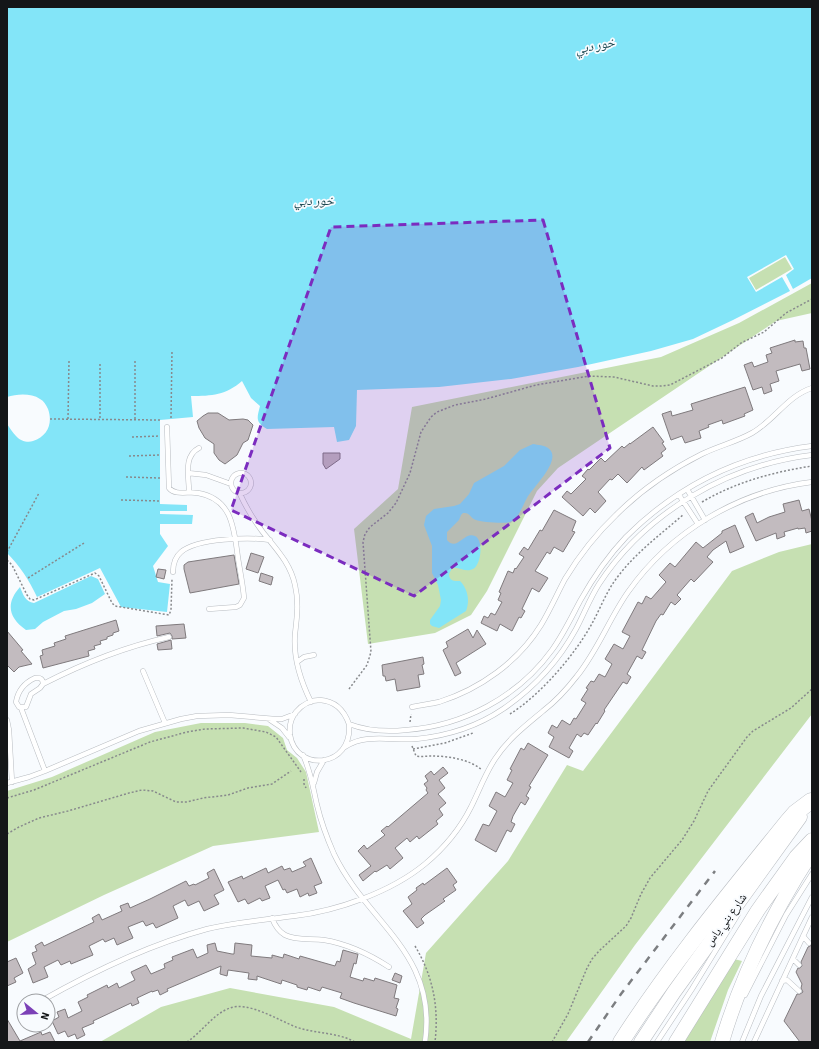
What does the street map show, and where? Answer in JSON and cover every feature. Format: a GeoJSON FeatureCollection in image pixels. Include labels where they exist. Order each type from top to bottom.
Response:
{"type":"FeatureCollection","features":[{"type":"Feature","properties":{"kind":"highway"},"geometry":{"type":"LineString","coordinates":[[621,1042],[652,995],[702,928],[788,821],[795,813],[812,800]]}},
{"type":"Feature","properties":{"kind":"main road","name":"شارع بني ياس"},"geometry":{"type":"LineString","coordinates":[[641,1042],[674,992],[812,800]]}},
{"type":"Feature","properties":{"kind":"main road"},"geometry":{"type":"LineString","coordinates":[[676,1042],[758,910],[796,857],[812,840]]}},
{"type":"Feature","properties":{"kind":"main road"},"geometry":{"type":"LineString","coordinates":[[722,1042],[741,987],[766,930],[784,896],[812,852]]}},
{"type":"Feature","properties":{"kind":"lane"},"geometry":{"type":"LineString","coordinates":[[412,707],[438,702],[462,693],[486,680],[506,665],[525,646],[541,625],[566,578],[597,535],[635,497],[679,466],[752,433],[764,426],[797,394],[812,388]]}},
{"type":"Feature","properties":{"kind":"lane"},"geometry":{"type":"LineString","coordinates":[[167,427],[169,488],[174,492],[190,492],[207,496],[222,505],[232,519],[244,594],[242,602],[240,605],[232,608],[209,610]]}},
{"type":"Feature","properties":{"kind":"lane"},"geometry":{"type":"LineString","coordinates":[[349,724],[371,730],[409,730],[437,726],[475,713],[492,704],[524,680],[538,666],[558,642],[594,578],[608,557],[625,538],[662,505],[715,474],[739,463],[764,455],[812,446]]}},
{"type":"Feature","properties":{"kind":"lane"},"geometry":{"type":"LineString","coordinates":[[190,492],[188,461],[195,450],[199,448]]}},
{"type":"Feature","properties":{"kind":"lane"},"geometry":{"type":"LineString","coordinates":[[303,756],[310,759],[324,760],[336,756],[351,743],[364,739],[411,739],[439,735],[482,721],[502,710],[537,682],[552,665],[566,647],[598,585],[629,545],[647,528],[683,502],[720,481],[744,470],[768,462],[812,454]]}},
{"type":"Feature","properties":{"kind":"lane"},"geometry":{"type":"LineString","coordinates":[[188,473],[210,476],[231,484]]}},
{"type":"Feature","properties":{"kind":"lane"},"geometry":{"type":"LineString","coordinates":[[240,494],[247,492],[251,482],[248,476],[242,473],[235,475],[231,480],[234,491],[240,494],[253,518],[286,560],[295,584],[298,609],[295,645],[297,662],[301,679],[311,702]]}},
{"type":"Feature","properties":{"kind":"lane"},"geometry":{"type":"LineString","coordinates":[[56,993],[89,975],[147,949],[209,929],[241,922],[318,913],[340,907],[384,890],[405,878],[424,865],[442,848],[457,830],[470,810],[486,774],[503,748],[513,736],[544,711],[562,694],[578,675],[592,655],[628,591],[643,572],[669,547],[698,524],[727,507],[774,489],[812,482]]}},
{"type":"Feature","properties":{"kind":"lane"},"geometry":{"type":"LineString","coordinates":[[687,490],[705,520]]}},
{"type":"Feature","properties":{"kind":"lane"},"geometry":{"type":"LineString","coordinates":[[679,495],[698,524]]}},
{"type":"Feature","properties":{"kind":"lane"},"geometry":{"type":"LineString","coordinates":[[173,572],[176,558],[186,548],[193,545],[236,538],[259,538],[270,540]]}},
{"type":"Feature","properties":{"kind":"lane"},"geometry":{"type":"LineString","coordinates":[[21,708],[26,707],[32,694],[43,684],[84,664],[104,655],[169,637]]}},
{"type":"Feature","properties":{"kind":"lane"},"geometry":{"type":"LineString","coordinates":[[558,642],[566,647]]}},
{"type":"Feature","properties":{"kind":"lane"},"geometry":{"type":"LineString","coordinates":[[297,662],[304,657],[314,655]]}},
{"type":"Feature","properties":{"kind":"lane"},"geometry":{"type":"LineString","coordinates":[[143,672],[165,723]]}},
{"type":"Feature","properties":{"kind":"lane"},"geometry":{"type":"LineString","coordinates":[[43,684],[42,679],[37,678],[30,680],[22,687],[16,702],[21,708],[45,771]]}},
{"type":"Feature","properties":{"kind":"lane"},"geometry":{"type":"LineString","coordinates":[[7,720],[9,730],[9,783],[45,771],[139,732],[165,723],[186,718],[213,715],[245,716],[268,719],[282,718],[294,714],[299,709],[311,702],[318,700],[332,702],[343,711],[349,724],[350,732],[345,747]]}},
{"type":"Feature","properties":{"kind":"lane"},"geometry":{"type":"LineString","coordinates":[[291,740],[290,727],[294,714]]}},
{"type":"Feature","properties":{"kind":"lane"},"geometry":{"type":"LineString","coordinates":[[268,719],[282,728],[303,756],[310,770],[321,821],[329,843],[342,869],[362,898],[398,941],[412,963],[420,980],[425,999],[425,1042]]}},
{"type":"Feature","properties":{"kind":"lane"},"geometry":{"type":"LineString","coordinates":[[314,788],[317,772],[324,760]]}},
{"type":"Feature","properties":{"kind":"lane"},"geometry":{"type":"LineString","coordinates":[[746,901],[783,841]]}},
{"type":"Feature","properties":{"kind":"lane"},"geometry":{"type":"LineString","coordinates":[[722,1042],[786,915],[812,874]]}},
{"type":"Feature","properties":{"kind":"lane"},"geometry":{"type":"LineString","coordinates":[[742,1042],[761,996],[812,896]]}},
{"type":"Feature","properties":{"kind":"lane"},"geometry":{"type":"LineString","coordinates":[[657,1042],[742,908]]}},
{"type":"Feature","properties":{"kind":"lane"},"geometry":{"type":"LineString","coordinates":[[272,918],[278,930],[289,937],[310,938],[338,943],[364,952],[389,967]]}},
{"type":"Feature","properties":{"kind":"lane"},"geometry":{"type":"LineString","coordinates":[[754,1042],[811,920]]}},
{"type":"Feature","properties":{"kind":"lane"},"geometry":{"type":"LineString","coordinates":[[803,936],[809,943]]}},
{"type":"Feature","properties":{"kind":"lane"},"geometry":{"type":"LineString","coordinates":[[793,959],[799,966]]}},
{"type":"Feature","properties":{"kind":"lane"},"geometry":{"type":"LineString","coordinates":[[782,981],[787,980],[799,991]]}},
{"type":"Feature","properties":{"kind":"path"},"geometry":{"type":"LineString","coordinates":[[349,689],[367,665],[371,652],[363,551],[365,534],[370,527],[388,514],[396,503],[410,472],[421,432],[431,417],[441,410],[455,405],[486,399],[536,385],[583,376],[614,377],[653,386],[670,385],[696,370],[722,358],[741,343],[764,332],[786,313],[812,299]]}},
{"type":"Feature","properties":{"kind":"path"},"geometry":{"type":"LineString","coordinates":[[171,418],[172,350]]}},
{"type":"Feature","properties":{"kind":"path"},"geometry":{"type":"LineString","coordinates":[[68,419],[69,361]]}},
{"type":"Feature","properties":{"kind":"path"},"geometry":{"type":"LineString","coordinates":[[135,419],[136,361]]}},
{"type":"Feature","properties":{"kind":"path"},"geometry":{"type":"LineString","coordinates":[[100,364],[100,419]]}},
{"type":"Feature","properties":{"kind":"path"},"geometry":{"type":"LineString","coordinates":[[50,419],[160,420]]}},
{"type":"Feature","properties":{"kind":"path"},"geometry":{"type":"LineString","coordinates":[[132,437],[160,436]]}},
{"type":"Feature","properties":{"kind":"path"},"geometry":{"type":"LineString","coordinates":[[129,456],[160,455]]}},
{"type":"Feature","properties":{"kind":"path"},"geometry":{"type":"LineString","coordinates":[[696,506],[726,489],[753,479],[812,466]]}},
{"type":"Feature","properties":{"kind":"path"},"geometry":{"type":"LineString","coordinates":[[126,477],[160,478]]}},
{"type":"Feature","properties":{"kind":"path"},"geometry":{"type":"LineString","coordinates":[[7,552],[39,493]]}},
{"type":"Feature","properties":{"kind":"path"},"geometry":{"type":"LineString","coordinates":[[121,500],[160,501]]}},
{"type":"Feature","properties":{"kind":"path"},"geometry":{"type":"LineString","coordinates":[[506,716],[540,690],[576,649],[590,627],[610,589],[640,551],[689,511]]}},
{"type":"Feature","properties":{"kind":"path"},"geometry":{"type":"LineString","coordinates":[[28,578],[84,542]]}},
{"type":"Feature","properties":{"kind":"path"},"geometry":{"type":"LineString","coordinates":[[7,560],[12,565],[30,599],[34,600],[39,598],[95,572],[99,576],[112,603],[115,606],[165,615],[169,614],[171,610],[173,572]]}},
{"type":"Feature","properties":{"kind":"path"},"geometry":{"type":"LineString","coordinates":[[552,1042],[568,1014],[592,959],[626,926],[648,882],[682,840],[694,821],[713,782],[747,736],[791,708],[812,689]]}},
{"type":"Feature","properties":{"kind":"path"},"geometry":{"type":"LineString","coordinates":[[409,730],[412,707]]}},
{"type":"Feature","properties":{"kind":"path"},"geometry":{"type":"LineString","coordinates":[[7,798],[34,790],[150,742],[187,732],[205,729],[242,728],[266,732],[276,737],[286,753],[302,773]]}},
{"type":"Feature","properties":{"kind":"path"},"geometry":{"type":"LineString","coordinates":[[413,749],[445,743],[476,732]]}},
{"type":"Feature","properties":{"kind":"path"},"geometry":{"type":"LineString","coordinates":[[411,739],[416,756],[448,757],[466,761],[477,766],[486,774]]}},
{"type":"Feature","properties":{"kind":"path"},"geometry":{"type":"LineString","coordinates":[[7,834],[39,818],[129,793],[148,790],[158,792],[176,802],[187,802],[203,798],[222,797],[248,788],[272,784],[291,771]]}},
{"type":"Feature","properties":{"kind":"path"},"geometry":{"type":"LineString","coordinates":[[304,779],[304,784],[307,789],[309,790],[314,788]]}},
{"type":"Feature","properties":{"kind":"path"},"geometry":{"type":"LineString","coordinates":[[415,946],[428,970],[435,997],[436,1017],[434,1042]]}},
{"type":"Feature","properties":{"kind":"path"},"geometry":{"type":"LineString","coordinates":[[187,1042],[197,1035],[217,1016],[230,1008],[238,1006],[254,1009],[303,1029],[334,1034],[356,1042]]}},
{"type":"Feature","properties":{"kind":"highlighted area"},"geometry":{"type":"Polygon","coordinates":[[[543,220],[610,448],[414,596],[231,510],[331,227],[543,220]]]}},
{"type":"Feature","properties":{"kind":"green space"},"geometry":{"type":"Polygon","coordinates":[[[785,257],[792,269],[756,290],[749,278],[785,257]]]}},
{"type":"Feature","properties":{"kind":"green space"},"geometry":{"type":"Polygon","coordinates":[[[812,283],[812,313],[776,321],[558,468],[537,491],[487,591],[471,615],[435,633],[368,644],[354,529],[398,489],[412,407],[661,357],[739,323],[812,283]]]}},
{"type":"Feature","properties":{"kind":"green space"},"geometry":{"type":"Polygon","coordinates":[[[812,544],[812,714],[635,945],[566,1042],[100,1042],[161,1007],[230,988],[334,1007],[411,1039],[426,953],[508,861],[567,765],[583,771],[732,571],[779,552],[812,544]]]}},
{"type":"Feature","properties":{"kind":"green space"},"geometry":{"type":"Polygon","coordinates":[[[201,723],[245,723],[268,726],[283,738],[287,750],[297,758],[306,772],[319,832],[213,846],[104,895],[7,942],[7,791],[52,777],[155,732],[201,723]]]}},
{"type":"Feature","properties":{"kind":"green space"},"geometry":{"type":"Polygon","coordinates":[[[734,959],[742,961],[728,990],[710,1042],[683,1042],[734,959]]]}},
{"type":"Feature","properties":{"kind":"water","name":"خور دبي"},"geometry":{"type":"Polygon","coordinates":[[[7,7],[812,7],[812,278],[793,289],[786,275],[794,269],[786,255],[747,277],[756,292],[782,277],[790,291],[693,339],[651,351],[578,367],[511,379],[439,387],[357,390],[356,426],[349,440],[337,442],[334,427],[267,429],[260,424],[258,419],[260,406],[251,398],[242,381],[236,386],[218,394],[191,396],[193,417],[160,420],[160,504],[187,505],[187,511],[160,511],[160,514],[193,515],[192,524],[160,524],[160,534],[168,546],[153,566],[158,582],[170,584],[167,612],[121,607],[100,568],[37,597],[24,574],[7,553],[7,424],[18,438],[31,442],[38,439],[46,432],[50,419],[46,405],[43,401],[36,397],[15,395],[7,397],[7,7]]]}},
{"type":"Feature","properties":{"kind":"water"},"geometry":{"type":"Polygon","coordinates":[[[533,444],[548,448],[552,453],[552,459],[550,466],[530,493],[520,512],[513,521],[507,523],[487,522],[476,520],[469,514],[463,513],[459,520],[447,532],[447,540],[454,544],[471,535],[478,538],[480,542],[480,558],[476,567],[473,569],[467,570],[452,568],[449,574],[451,579],[454,581],[460,581],[465,588],[468,599],[466,611],[439,628],[432,626],[430,624],[430,620],[440,606],[441,600],[438,585],[432,573],[432,546],[424,525],[426,516],[434,509],[460,504],[469,494],[474,483],[504,466],[520,450],[533,444]]]}},
{"type":"Feature","properties":{"kind":"water"},"geometry":{"type":"Polygon","coordinates":[[[91,576],[98,579],[105,594],[92,603],[76,609],[64,611],[43,622],[35,629],[26,630],[16,621],[13,616],[11,610],[12,599],[20,587],[26,599],[34,603],[91,576]]]}},
{"type":"Feature","properties":{"kind":"building"},"geometry":{"type":"Polygon","coordinates":[[[795,340],[795,342],[803,341],[804,348],[806,348],[810,369],[802,371],[800,364],[776,371],[779,381],[770,384],[772,391],[764,394],[762,387],[753,390],[744,365],[752,362],[754,367],[768,362],[766,355],[772,353],[770,348],[795,340]]]}},
{"type":"Feature","properties":{"kind":"building"},"geometry":{"type":"Polygon","coordinates":[[[745,387],[753,410],[744,414],[745,416],[723,424],[722,420],[708,425],[709,427],[699,431],[701,438],[685,443],[682,436],[671,440],[662,414],[671,411],[672,416],[693,410],[691,404],[745,387]]]}},
{"type":"Feature","properties":{"kind":"building"},"geometry":{"type":"Polygon","coordinates":[[[208,413],[218,413],[229,420],[248,420],[253,425],[248,440],[243,443],[237,455],[225,464],[219,460],[214,453],[214,444],[205,438],[199,428],[197,421],[208,413]]]}},
{"type":"Feature","properties":{"kind":"building"},"geometry":{"type":"Polygon","coordinates":[[[653,427],[664,442],[662,443],[666,449],[661,453],[663,456],[644,470],[642,467],[627,483],[618,474],[612,480],[610,479],[598,492],[606,501],[595,513],[590,508],[583,516],[562,497],[567,491],[571,494],[586,479],[582,476],[601,458],[605,462],[622,446],[624,448],[653,427]]]}},
{"type":"Feature","properties":{"kind":"building"},"geometry":{"type":"Polygon","coordinates":[[[323,453],[340,453],[340,459],[326,469],[323,464],[323,453]]]}},
{"type":"Feature","properties":{"kind":"building"},"geometry":{"type":"Polygon","coordinates":[[[799,500],[802,511],[809,509],[812,521],[812,531],[806,533],[805,528],[798,528],[784,532],[785,536],[777,539],[776,533],[756,541],[745,517],[753,513],[757,523],[785,512],[783,504],[799,500]]]}},
{"type":"Feature","properties":{"kind":"building"},"geometry":{"type":"Polygon","coordinates":[[[554,510],[576,521],[572,531],[575,532],[563,552],[554,547],[550,554],[547,552],[535,571],[548,578],[539,592],[532,588],[522,609],[525,611],[521,618],[519,617],[512,631],[500,624],[497,631],[481,623],[484,616],[488,618],[491,613],[495,615],[502,602],[498,600],[501,593],[499,592],[508,571],[513,573],[524,557],[519,554],[524,547],[528,550],[540,530],[542,531],[554,510]]]}},
{"type":"Feature","properties":{"kind":"building"},"geometry":{"type":"Polygon","coordinates":[[[735,525],[744,547],[730,553],[726,541],[713,550],[707,557],[713,562],[694,582],[691,579],[677,595],[681,599],[675,605],[671,602],[663,615],[661,614],[642,650],[646,652],[642,659],[637,656],[627,674],[631,677],[627,684],[623,682],[604,710],[605,711],[597,724],[596,723],[588,735],[584,733],[581,737],[577,734],[569,748],[573,751],[569,758],[549,747],[554,737],[548,733],[552,725],[557,728],[562,720],[570,725],[574,718],[576,719],[586,703],[581,700],[588,689],[586,688],[591,681],[594,682],[599,674],[605,677],[612,664],[605,659],[614,644],[623,649],[630,636],[622,632],[638,602],[642,604],[646,596],[651,599],[666,582],[659,575],[670,563],[675,567],[696,542],[703,548],[722,533],[722,531],[735,525]]]}},
{"type":"Feature","properties":{"kind":"building"},"geometry":{"type":"Polygon","coordinates":[[[251,553],[264,557],[258,573],[246,569],[251,553]]]}},
{"type":"Feature","properties":{"kind":"building"},"geometry":{"type":"Polygon","coordinates":[[[234,555],[239,584],[190,593],[184,565],[188,562],[234,555]]]}},
{"type":"Feature","properties":{"kind":"building"},"geometry":{"type":"Polygon","coordinates":[[[158,569],[166,570],[164,579],[156,577],[158,569]]]}},
{"type":"Feature","properties":{"kind":"building"},"geometry":{"type":"Polygon","coordinates":[[[261,573],[273,577],[271,585],[259,581],[261,573]]]}},
{"type":"Feature","properties":{"kind":"building"},"geometry":{"type":"Polygon","coordinates":[[[116,620],[119,631],[107,637],[107,639],[100,641],[101,644],[94,646],[95,649],[88,651],[89,656],[43,668],[40,656],[43,655],[42,650],[55,646],[54,643],[66,639],[65,636],[116,620]]]}},
{"type":"Feature","properties":{"kind":"building"},"geometry":{"type":"Polygon","coordinates":[[[184,624],[186,638],[172,639],[170,633],[157,636],[156,626],[184,624]]]}},
{"type":"Feature","properties":{"kind":"building"},"geometry":{"type":"Polygon","coordinates":[[[468,629],[473,638],[477,630],[486,644],[456,663],[461,673],[455,676],[443,650],[448,647],[446,642],[468,629]]]}},
{"type":"Feature","properties":{"kind":"building"},"geometry":{"type":"Polygon","coordinates":[[[7,631],[23,650],[21,651],[32,664],[19,667],[14,672],[7,665],[7,631]]]}},
{"type":"Feature","properties":{"kind":"building"},"geometry":{"type":"Polygon","coordinates":[[[171,640],[172,649],[158,650],[157,644],[171,640]]]}},
{"type":"Feature","properties":{"kind":"building"},"geometry":{"type":"Polygon","coordinates":[[[423,657],[424,664],[422,665],[424,674],[418,675],[420,687],[397,691],[395,679],[386,681],[385,676],[383,676],[382,665],[423,657]]]}},
{"type":"Feature","properties":{"kind":"building"},"geometry":{"type":"Polygon","coordinates":[[[528,743],[548,755],[529,786],[531,787],[526,796],[529,798],[525,805],[521,802],[513,816],[511,822],[515,824],[511,832],[507,830],[496,852],[475,840],[483,824],[489,826],[497,811],[489,806],[496,792],[505,797],[513,783],[507,780],[512,770],[510,769],[521,748],[524,750],[528,743]]]}},
{"type":"Feature","properties":{"kind":"building"},"geometry":{"type":"Polygon","coordinates":[[[443,767],[448,773],[439,780],[445,788],[438,794],[446,803],[439,809],[443,815],[436,821],[438,824],[419,839],[417,836],[410,842],[407,838],[395,848],[403,858],[390,869],[387,865],[376,872],[375,871],[363,881],[359,875],[371,866],[358,851],[364,845],[367,849],[385,835],[381,831],[387,826],[388,827],[428,793],[424,784],[428,781],[425,776],[431,771],[434,775],[443,767]]]}},
{"type":"Feature","properties":{"kind":"building"},"geometry":{"type":"Polygon","coordinates":[[[311,858],[322,883],[314,886],[317,893],[309,896],[308,893],[300,897],[297,889],[287,893],[285,889],[283,890],[278,880],[265,886],[270,898],[262,901],[260,898],[248,904],[245,899],[238,902],[228,882],[242,876],[243,879],[266,868],[268,873],[282,866],[284,870],[290,868],[292,872],[306,866],[303,862],[311,858]]]}},
{"type":"Feature","properties":{"kind":"building"},"geometry":{"type":"Polygon","coordinates":[[[447,868],[457,882],[453,885],[456,890],[443,899],[445,901],[425,915],[421,919],[424,923],[417,928],[403,911],[412,904],[408,897],[417,890],[416,888],[423,883],[424,885],[447,868]]]}},
{"type":"Feature","properties":{"kind":"building"},"geometry":{"type":"Polygon","coordinates":[[[214,869],[224,890],[214,895],[219,904],[204,911],[199,901],[188,906],[185,900],[173,906],[178,918],[156,928],[153,923],[146,926],[143,921],[128,927],[133,938],[117,945],[114,938],[105,942],[103,939],[89,946],[93,955],[71,964],[70,961],[61,965],[58,960],[44,967],[48,977],[33,983],[28,969],[36,964],[32,953],[37,951],[35,946],[42,942],[44,946],[94,922],[92,918],[99,914],[102,920],[122,911],[120,906],[128,903],[130,908],[186,881],[189,886],[195,885],[209,878],[207,873],[214,869]]]}},
{"type":"Feature","properties":{"kind":"building"},"geometry":{"type":"Polygon","coordinates":[[[215,943],[217,951],[234,954],[235,943],[252,945],[251,956],[272,958],[272,955],[283,958],[284,954],[299,959],[300,956],[335,966],[337,961],[340,962],[343,950],[358,954],[356,964],[354,963],[350,977],[363,981],[364,978],[374,981],[375,978],[397,985],[394,998],[399,999],[396,1008],[398,1009],[396,1016],[340,998],[342,993],[322,987],[320,991],[308,987],[307,990],[282,980],[281,984],[257,976],[257,980],[248,979],[249,973],[228,970],[227,976],[220,974],[221,966],[167,989],[168,991],[160,995],[158,990],[152,991],[137,998],[139,1003],[132,1006],[131,1003],[93,1021],[94,1023],[82,1028],[85,1035],[77,1039],[75,1034],[68,1037],[65,1031],[58,1034],[56,1030],[56,1019],[59,1017],[57,1012],[65,1009],[68,1018],[82,1011],[78,1002],[88,997],[87,995],[107,985],[108,988],[117,983],[119,988],[135,980],[131,972],[146,965],[151,974],[165,968],[164,964],[173,960],[172,957],[193,949],[197,958],[208,953],[207,945],[215,943]]]}},
{"type":"Feature","properties":{"kind":"building"},"geometry":{"type":"Polygon","coordinates":[[[812,945],[812,1042],[800,1042],[784,1021],[797,994],[803,992],[801,988],[802,984],[796,972],[798,968],[802,966],[801,962],[808,947],[812,945]]]}},
{"type":"Feature","properties":{"kind":"building"},"geometry":{"type":"Polygon","coordinates":[[[16,958],[23,973],[14,978],[16,982],[7,986],[7,962],[16,958]]]}},
{"type":"Feature","properties":{"kind":"building"},"geometry":{"type":"Polygon","coordinates":[[[395,973],[402,976],[400,983],[392,980],[395,973]]]}},
{"type":"Feature","properties":{"kind":"building"},"geometry":{"type":"Polygon","coordinates":[[[7,1019],[20,1041],[39,1033],[41,1033],[42,1035],[50,1033],[55,1042],[7,1042],[7,1019]]]}},
{"type":"Feature","properties":{"kind":"railway"},"geometry":{"type":"LineString","coordinates":[[588,1042],[621,994],[715,871]]}}]}
